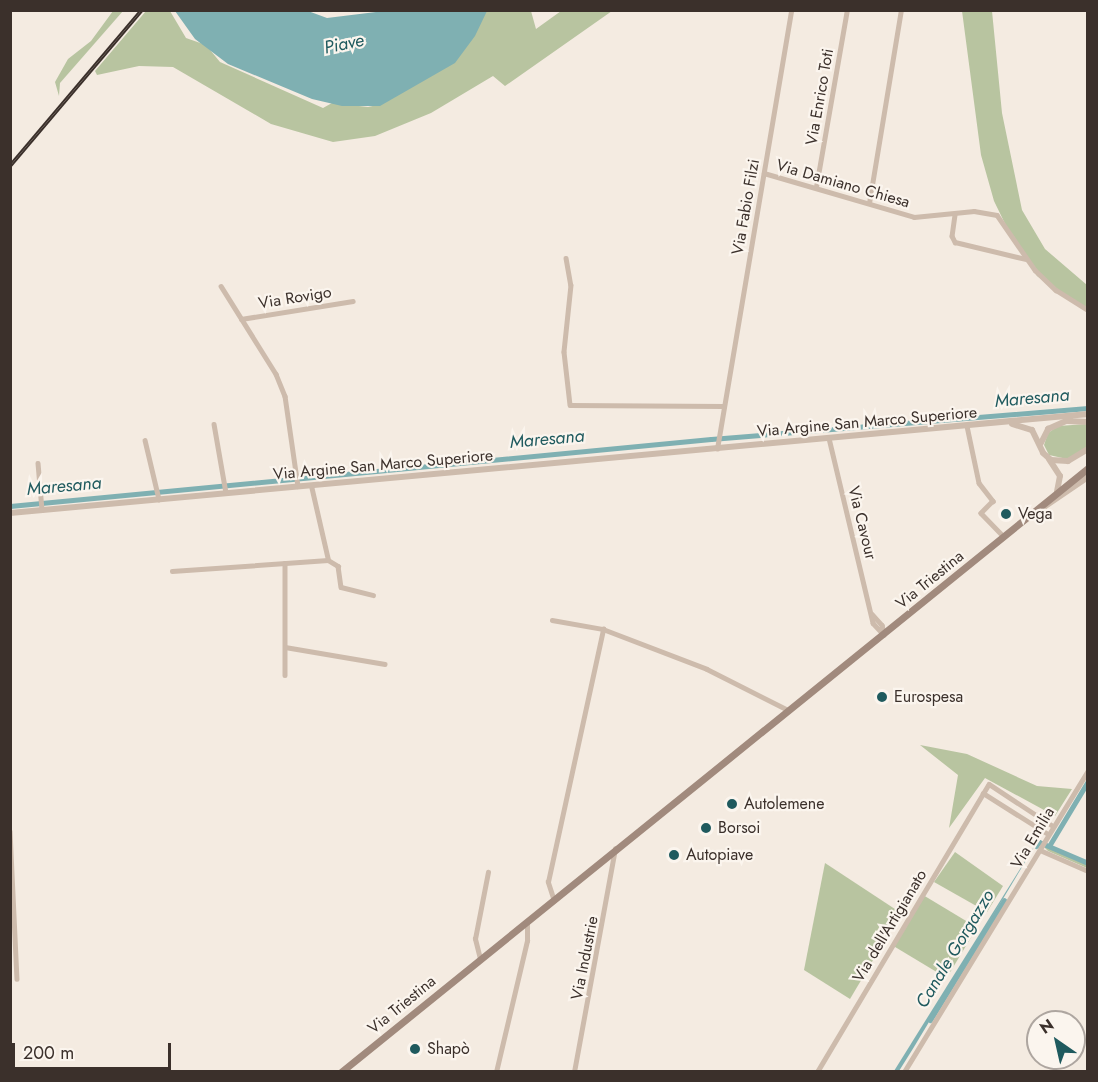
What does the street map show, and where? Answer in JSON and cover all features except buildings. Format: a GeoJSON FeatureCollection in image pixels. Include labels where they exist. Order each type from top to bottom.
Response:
{"type":"FeatureCollection","features":[{"type":"Feature","properties":{"kind":"main road","name":"Via Triestina"},"geometry":{"type":"LineString","coordinates":[[341,1071],[884,635],[1087,468]]}},
{"type":"Feature","properties":{"kind":"street","name":"Via Fabio Filzi"},"geometry":{"type":"LineString","coordinates":[[717,447],[791,10]]}},
{"type":"Feature","properties":{"kind":"street","name":"Via Enrico Toti"},"geometry":{"type":"LineString","coordinates":[[816,187],[847,10]]}},
{"type":"Feature","properties":{"kind":"street"},"geometry":{"type":"LineString","coordinates":[[869,203],[901,10]]}},
{"type":"Feature","properties":{"kind":"street","name":"Via Damiano Chiesa"},"geometry":{"type":"LineString","coordinates":[[764,173],[914,217],[955,215],[974,211],[998,215],[1026,259],[1056,290],[1088,310]]}},
{"type":"Feature","properties":{"kind":"street"},"geometry":{"type":"LineString","coordinates":[[955,215],[952,236],[955,242],[1026,259]]}},
{"type":"Feature","properties":{"kind":"street"},"geometry":{"type":"LineString","coordinates":[[566,258],[572,285],[564,352],[570,405],[723,406]]}},
{"type":"Feature","properties":{"kind":"street","name":"Via Rovigo"},"geometry":{"type":"LineString","coordinates":[[221,286],[271,364],[285,396],[298,485]]}},
{"type":"Feature","properties":{"kind":"street","name":"Via Rovigo"},"geometry":{"type":"LineString","coordinates":[[241,319],[353,301]]}},
{"type":"Feature","properties":{"kind":"street"},"geometry":{"type":"LineString","coordinates":[[1041,444],[1045,433],[1061,421],[1088,416]]}},
{"type":"Feature","properties":{"kind":"street"},"geometry":{"type":"LineString","coordinates":[[1061,421],[1088,416]]}},
{"type":"Feature","properties":{"kind":"street"},"geometry":{"type":"LineString","coordinates":[[1061,421],[1088,422]]}},
{"type":"Feature","properties":{"kind":"street","name":"Via Argine San Marco Superiore"},"geometry":{"type":"LineString","coordinates":[[10,513],[42,508],[298,485],[311,486],[717,447],[967,426],[1061,421]]}},
{"type":"Feature","properties":{"kind":"street"},"geometry":{"type":"LineString","coordinates":[[1008,423],[1032,430],[1060,476],[1056,494]]}},
{"type":"Feature","properties":{"kind":"street"},"geometry":{"type":"LineString","coordinates":[[214,424],[226,492]]}},
{"type":"Feature","properties":{"kind":"street"},"geometry":{"type":"LineString","coordinates":[[967,426],[979,483],[993,501],[981,513],[1004,537]]}},
{"type":"Feature","properties":{"kind":"street","name":"Via Cavour"},"geometry":{"type":"LineString","coordinates":[[829,438],[872,614],[882,625],[884,635]]}},
{"type":"Feature","properties":{"kind":"street"},"geometry":{"type":"LineString","coordinates":[[145,440],[159,498]]}},
{"type":"Feature","properties":{"kind":"street"},"geometry":{"type":"LineString","coordinates":[[1048,458],[1068,461],[1088,449]]}},
{"type":"Feature","properties":{"kind":"street"},"geometry":{"type":"LineString","coordinates":[[38,463],[42,508]]}},
{"type":"Feature","properties":{"kind":"street"},"geometry":{"type":"LineString","coordinates":[[1022,521],[1088,477]]}},
{"type":"Feature","properties":{"kind":"street"},"geometry":{"type":"LineString","coordinates":[[311,486],[328,560]]}},
{"type":"Feature","properties":{"kind":"street"},"geometry":{"type":"LineString","coordinates":[[172,571],[328,560],[338,566],[341,586],[373,595]]}},
{"type":"Feature","properties":{"kind":"street"},"geometry":{"type":"LineString","coordinates":[[285,563],[285,675]]}},
{"type":"Feature","properties":{"kind":"street"},"geometry":{"type":"LineString","coordinates":[[552,620],[603,629],[707,669],[788,711]]}},
{"type":"Feature","properties":{"kind":"street"},"geometry":{"type":"LineString","coordinates":[[554,901],[549,892],[549,875],[603,629]]}},
{"type":"Feature","properties":{"kind":"street"},"geometry":{"type":"LineString","coordinates":[[285,647],[385,664]]}},
{"type":"Feature","properties":{"kind":"street","name":"Via Emilia"},"geometry":{"type":"LineString","coordinates":[[904,1071],[1088,771]]}},
{"type":"Feature","properties":{"kind":"street"},"geometry":{"type":"LineString","coordinates":[[1048,834],[983,793],[989,784],[1053,826]]}},
{"type":"Feature","properties":{"kind":"street","name":"Via dell'Artigianato"},"geometry":{"type":"LineString","coordinates":[[817,1071],[983,793]]}},
{"type":"Feature","properties":{"kind":"street"},"geometry":{"type":"LineString","coordinates":[[10,831],[17,979]]}},
{"type":"Feature","properties":{"kind":"street"},"geometry":{"type":"LineString","coordinates":[[1043,845],[1088,871]]}},
{"type":"Feature","properties":{"kind":"street","name":"Via Industrie"},"geometry":{"type":"LineString","coordinates":[[574,1071],[615,849]]}},
{"type":"Feature","properties":{"kind":"street"},"geometry":{"type":"LineString","coordinates":[[480,959],[475,939],[488,872]]}},
{"type":"Feature","properties":{"kind":"street"},"geometry":{"type":"LineString","coordinates":[[496,1071],[527,941],[527,921]]}},
{"type":"Feature","properties":{"kind":"green space"},"geometry":{"type":"Polygon","coordinates":[[[113,11],[123,11],[60,83],[59,96],[55,82],[68,59],[91,41],[113,11]]]}},
{"type":"Feature","properties":{"kind":"green space"},"geometry":{"type":"Polygon","coordinates":[[[146,11],[170,11],[186,38],[206,45],[220,62],[323,108],[332,103],[368,107],[382,104],[480,11],[531,11],[536,29],[561,11],[612,11],[505,86],[493,76],[431,113],[375,136],[333,142],[271,124],[173,67],[139,66],[97,75],[95,71],[146,11]]]}},
{"type":"Feature","properties":{"kind":"green space"},"geometry":{"type":"Polygon","coordinates":[[[962,11],[992,11],[1002,113],[1022,210],[1045,249],[1087,285],[1087,312],[1037,276],[1012,238],[994,201],[981,155],[962,11]]]}},
{"type":"Feature","properties":{"kind":"green space"},"geometry":{"type":"Polygon","coordinates":[[[1087,424],[1087,447],[1067,459],[1049,455],[1044,445],[1048,433],[1058,426],[1087,424]]]}},
{"type":"Feature","properties":{"kind":"green space"},"geometry":{"type":"Polygon","coordinates":[[[920,745],[967,754],[1037,786],[1072,789],[1055,816],[985,778],[949,828],[958,775],[920,745]]]}},
{"type":"Feature","properties":{"kind":"green space"},"geometry":{"type":"Polygon","coordinates":[[[1042,845],[1087,865],[1087,868],[1048,851],[1042,845]]]}},
{"type":"Feature","properties":{"kind":"green space"},"geometry":{"type":"Polygon","coordinates":[[[955,852],[1003,886],[987,912],[934,882],[955,852]]]}},
{"type":"Feature","properties":{"kind":"green space"},"geometry":{"type":"Polygon","coordinates":[[[825,863],[901,913],[850,999],[804,970],[825,863]]]}},
{"type":"Feature","properties":{"kind":"green space"},"geometry":{"type":"Polygon","coordinates":[[[923,895],[977,927],[947,978],[893,946],[923,895]]]}},
{"type":"Feature","properties":{"kind":"water","name":"Piave"},"geometry":{"type":"Polygon","coordinates":[[[175,11],[308,11],[327,18],[384,11],[487,11],[475,36],[455,63],[380,106],[342,106],[312,99],[228,64],[195,39],[175,11]]]}},
{"type":"Feature","properties":{"kind":"water"},"geometry":{"type":"Polygon","coordinates":[[[1040,837],[914,1047],[899,1071],[894,1071],[1040,837]]]}},
{"type":"Feature","properties":{"kind":"waterway","name":"Maresana"},"geometry":{"type":"LineString","coordinates":[[10,506],[711,439],[1088,408]]}},
{"type":"Feature","properties":{"kind":"waterway"},"geometry":{"type":"LineString","coordinates":[[1049,846],[1088,781]]}},
{"type":"Feature","properties":{"kind":"waterway"},"geometry":{"type":"LineString","coordinates":[[1036,846],[1039,842],[1088,863]]}},
{"type":"Feature","properties":{"kind":"waterway","name":"Canale Gorgazzo"},"geometry":{"type":"LineString","coordinates":[[930,1020],[1004,900]]}},
{"type":"Feature","properties":{"kind":"railway"},"geometry":{"type":"LineString","coordinates":[[10,166],[142,10]]}},
{"type":"Feature","properties":{"kind":"place","name":"Vega"},"geometry":{"type":"Point","coordinates":[1006,514]}},
{"type":"Feature","properties":{"kind":"place","name":"Eurospesa"},"geometry":{"type":"Point","coordinates":[882,697]}},
{"type":"Feature","properties":{"kind":"place","name":"Autolemene"},"geometry":{"type":"Point","coordinates":[732,804]}},
{"type":"Feature","properties":{"kind":"place","name":"Borsoi"},"geometry":{"type":"Point","coordinates":[706,828]}},
{"type":"Feature","properties":{"kind":"place","name":"Autopiave"},"geometry":{"type":"Point","coordinates":[674,855]}},
{"type":"Feature","properties":{"kind":"place","name":"Shapò"},"geometry":{"type":"Point","coordinates":[415,1049]}}]}
